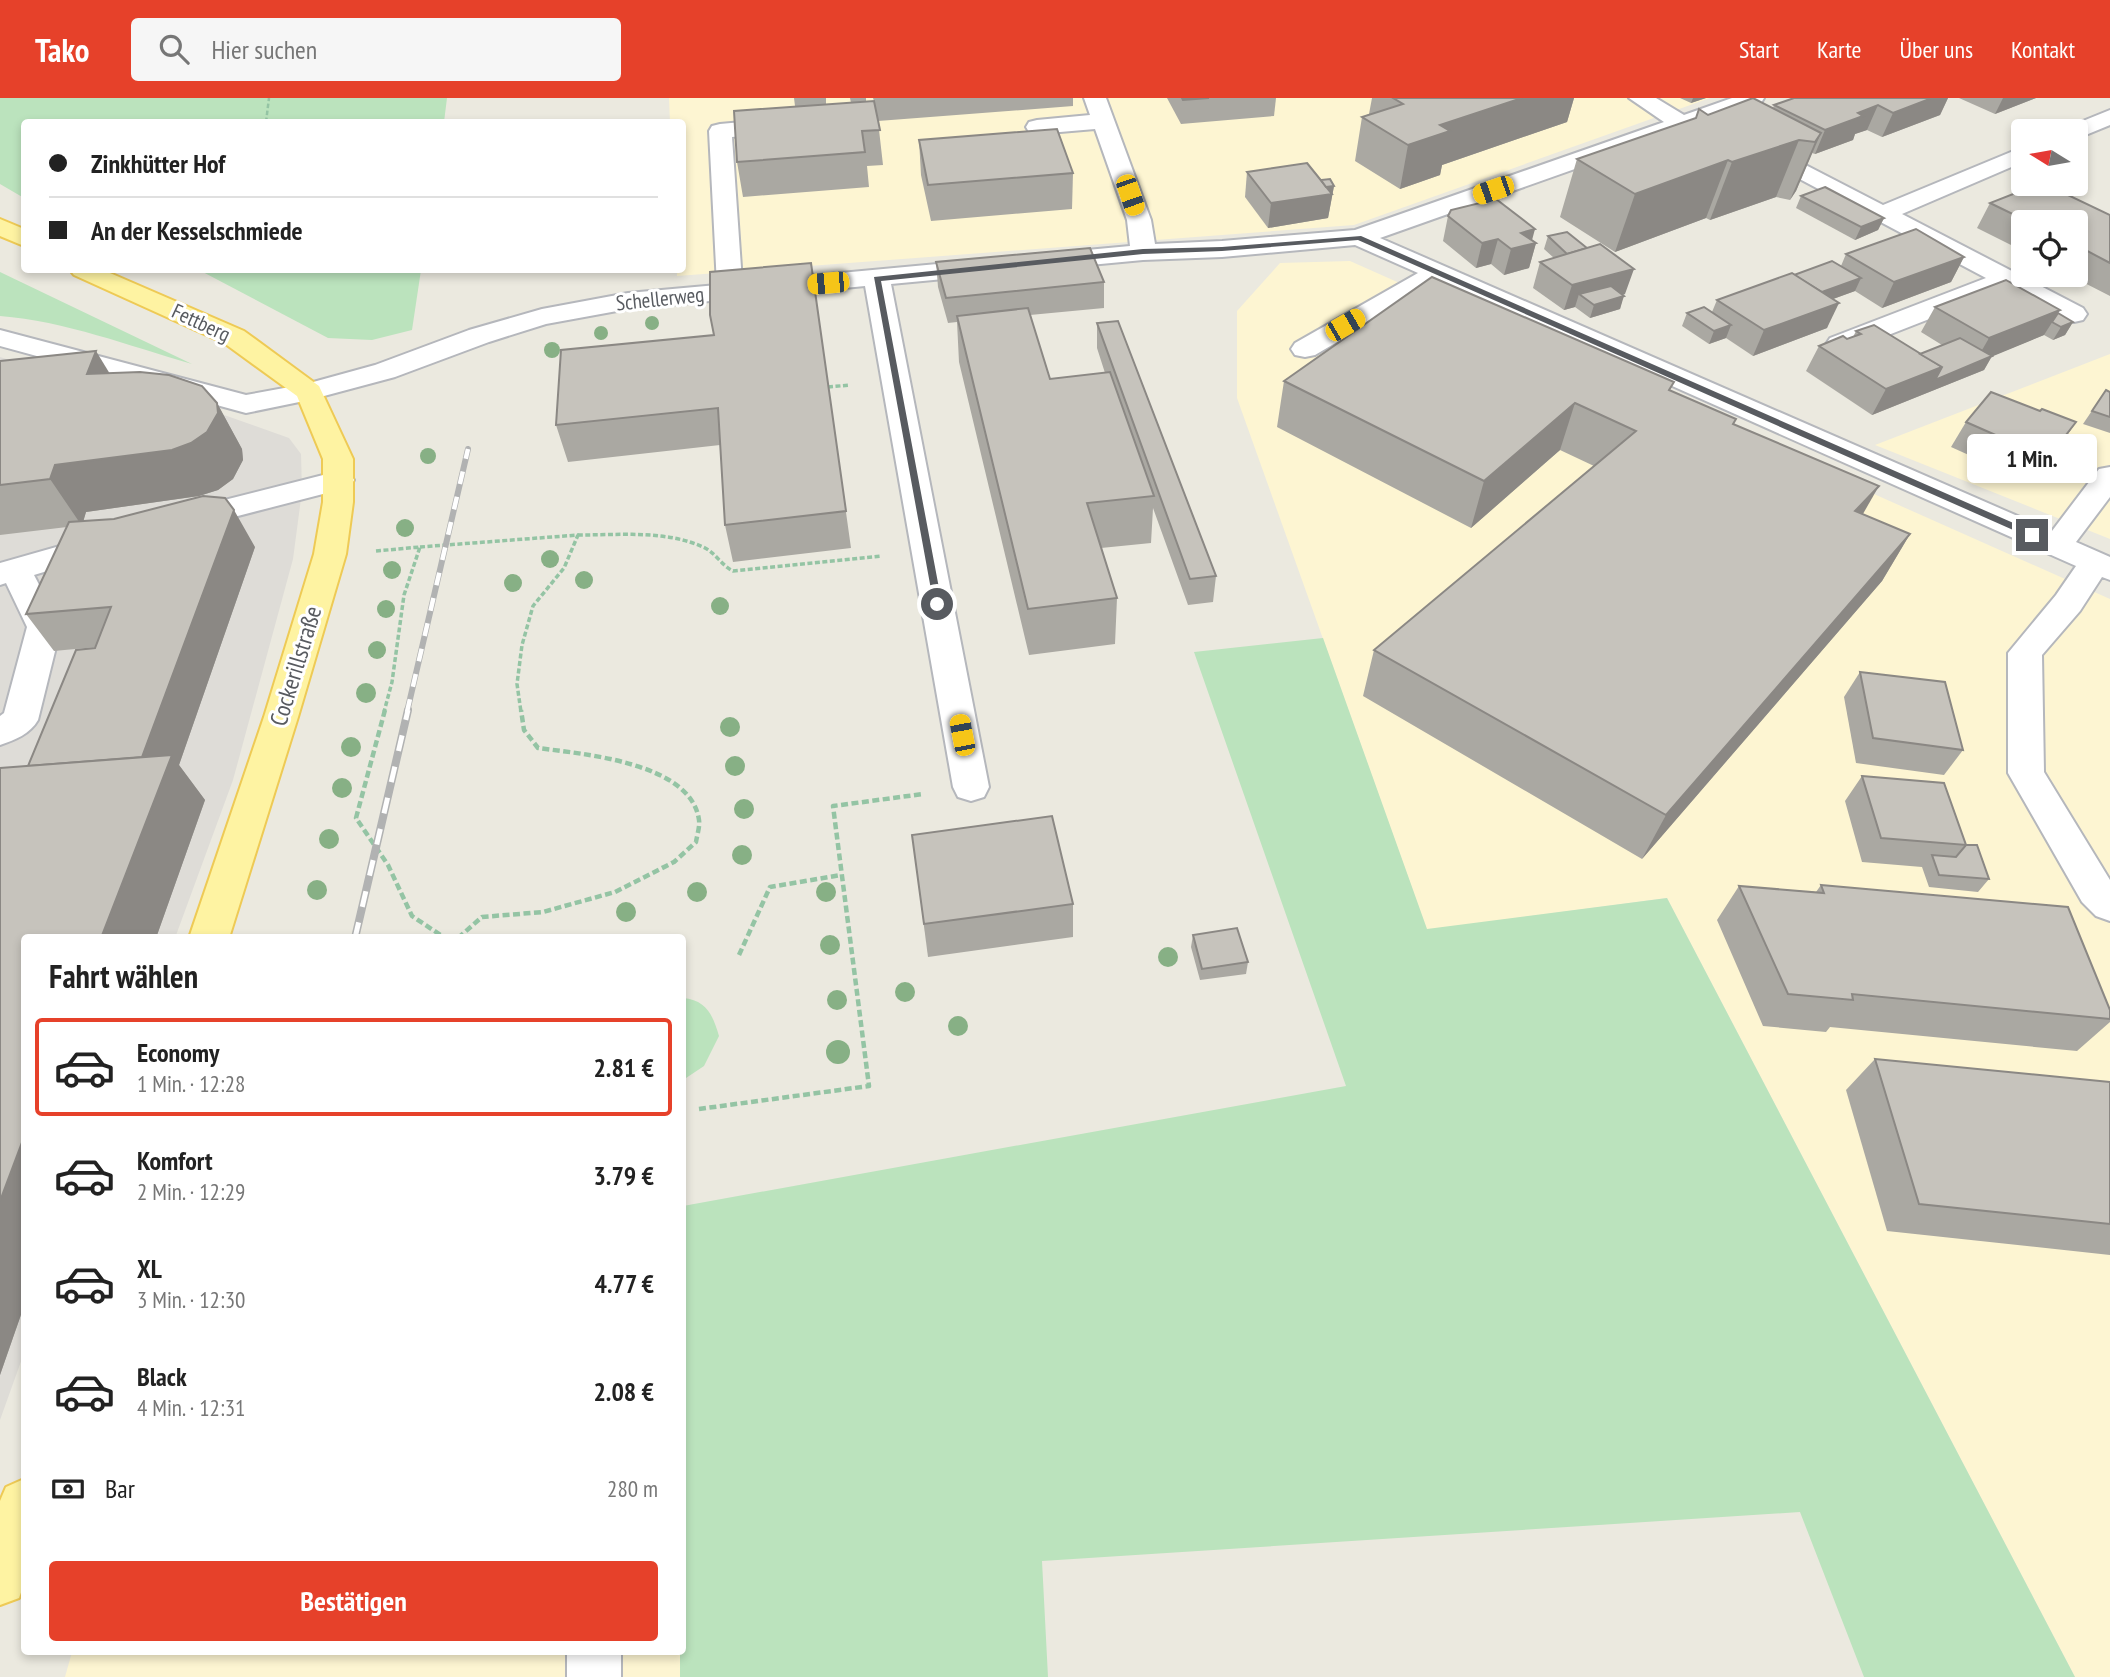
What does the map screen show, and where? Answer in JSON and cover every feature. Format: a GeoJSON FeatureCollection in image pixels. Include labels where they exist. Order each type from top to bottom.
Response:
{"type":"FeatureCollection","features":[{"type":"Feature","properties":{"kind":"main road"},"geometry":{"type":"LineString","coordinates":[[0,226],[21,237]]}},
{"type":"Feature","properties":{"kind":"main road","name":"Fettberg"},"geometry":{"type":"LineString","coordinates":[[90,273],[234,337],[309,392]]}},
{"type":"Feature","properties":{"kind":"main road","name":"Cockerillstraße"},"geometry":{"type":"LineString","coordinates":[[210,934],[281,717],[330,554],[340,480],[338,458],[309,392]]}},
{"type":"Feature","properties":{"kind":"main road"},"geometry":{"type":"LineString","coordinates":[[0,1579],[21,1514]]}},
{"type":"Feature","properties":{"kind":"street"},"geometry":{"type":"LineString","coordinates":[[1095,98],[1139,220],[1143,251]]}},
{"type":"Feature","properties":{"kind":"street"},"geometry":{"type":"LineString","coordinates":[[1640,98],[1730,133],[2074,314]]}},
{"type":"Feature","properties":{"kind":"street","name":"Schellerweg"},"geometry":{"type":"LineString","coordinates":[[0,338],[246,404],[309,392],[385,371],[479,336],[542,317],[628,301],[877,279],[1143,251],[1222,249],[1359,237],[1753,98]]}},
{"type":"Feature","properties":{"kind":"street"},"geometry":{"type":"LineString","coordinates":[[2088,127],[2110,117]]}},
{"type":"Feature","properties":{"kind":"street"},"geometry":{"type":"LineString","coordinates":[[1037,127],[1104,121]]}},
{"type":"Feature","properties":{"kind":"street"},"geometry":{"type":"LineString","coordinates":[[730,292],[720,131],[806,123]]}},
{"type":"Feature","properties":{"kind":"street"},"geometry":{"type":"LineString","coordinates":[[1882,214],[2011,159]]}},
{"type":"Feature","properties":{"kind":"street"},"geometry":{"type":"LineString","coordinates":[[1359,237],[2102,566],[2025,653],[2026,773],[2096,891],[2110,905]]}},
{"type":"Feature","properties":{"kind":"street"},"geometry":{"type":"LineString","coordinates":[[1306,349],[1438,272]]}},
{"type":"Feature","properties":{"kind":"street"},"geometry":{"type":"LineString","coordinates":[[877,279],[971,787]]}},
{"type":"Feature","properties":{"kind":"street"},"geometry":{"type":"LineString","coordinates":[[1840,344],[2007,279]]}},
{"type":"Feature","properties":{"kind":"street"},"geometry":{"type":"LineString","coordinates":[[2057,546],[2110,476]]}},
{"type":"Feature","properties":{"kind":"street"},"geometry":{"type":"LineString","coordinates":[[0,732],[20,720],[44,627],[8,572],[144,531],[340,480]]}},
{"type":"Feature","properties":{"kind":"street"},"geometry":{"type":"LineString","coordinates":[[594,1655],[594,1677]]}},
{"type":"Feature","properties":{"kind":"path"},"geometry":{"type":"LineString","coordinates":[[266,119],[269,98]]}},
{"type":"Feature","properties":{"kind":"path"},"geometry":{"type":"LineString","coordinates":[[463,934],[482,917],[543,912],[615,892],[674,862],[696,842],[699,817],[679,785],[633,762],[538,748],[524,730],[517,684],[522,645],[533,606],[564,568],[578,535]]}},
{"type":"Feature","properties":{"kind":"path"},"geometry":{"type":"LineString","coordinates":[[330,554],[578,535],[647,535],[706,548],[723,567],[733,571],[928,551]]}},
{"type":"Feature","properties":{"kind":"path"},"geometry":{"type":"LineString","coordinates":[[420,547],[404,595],[392,682],[356,818],[388,865],[412,916],[439,934]]}},
{"type":"Feature","properties":{"kind":"path"},"geometry":{"type":"LineString","coordinates":[[699,1110],[869,1086],[833,806],[971,787]]}},
{"type":"Feature","properties":{"kind":"path"},"geometry":{"type":"LineString","coordinates":[[738,955],[770,887],[841,875]]}},
{"type":"Feature","properties":{"kind":"shaded area"},"geometry":{"type":"Polygon","coordinates":[[[669,98],[1710,98],[1354,225],[677,276],[677,273],[686,273],[686,119],[670,119],[669,98]]]}},
{"type":"Feature","properties":{"kind":"shaded area"},"geometry":{"type":"Polygon","coordinates":[[[1350,261],[2110,599],[2110,1677],[2075,1677],[1667,898],[1427,930],[1237,398],[1237,311],[1280,263],[1350,261]]]}},
{"type":"Feature","properties":{"kind":"shaded area"},"geometry":{"type":"Polygon","coordinates":[[[2110,354],[2110,539],[1875,445],[2110,354]]]}},
{"type":"Feature","properties":{"kind":"shaded area"},"geometry":{"type":"Polygon","coordinates":[[[0,357],[102,389],[210,410],[289,438],[301,454],[302,491],[293,559],[233,780],[176,934],[21,934],[21,1361],[0,1420],[0,357]]]}},
{"type":"Feature","properties":{"kind":"shaded area"},"geometry":{"type":"Polygon","coordinates":[[[71,1655],[680,1655],[680,1677],[65,1677],[71,1655]]]}},
{"type":"Feature","properties":{"kind":"green space"},"geometry":{"type":"Polygon","coordinates":[[[0,98],[447,98],[444,119],[21,119],[21,196],[0,184],[0,98]]]}},
{"type":"Feature","properties":{"kind":"green space"},"geometry":{"type":"Polygon","coordinates":[[[0,272],[192,364],[49,323],[0,316],[0,272]]]}},
{"type":"Feature","properties":{"kind":"green space"},"geometry":{"type":"Polygon","coordinates":[[[205,273],[421,273],[412,330],[372,340],[328,338],[205,273]]]}},
{"type":"Feature","properties":{"kind":"green space"},"geometry":{"type":"Polygon","coordinates":[[[1323,638],[1427,929],[1667,898],[2075,1677],[1864,1677],[1800,1512],[1042,1561],[1048,1677],[680,1677],[680,1655],[686,1655],[686,1205],[1346,1086],[1194,652],[1323,638]]]}},
{"type":"Feature","properties":{"kind":"green space"},"geometry":{"type":"Polygon","coordinates":[[[686,998],[698,1002],[708,1010],[719,1036],[704,1066],[686,1078],[686,998]]]}},
{"type":"Feature","properties":{"kind":"building"},"geometry":{"type":"Polygon","coordinates":[[[1393,98],[1522,98],[1440,125],[1450,131],[1408,145],[1362,117],[1403,104],[1393,98]]]}},
{"type":"Feature","properties":{"kind":"building"},"geometry":{"type":"Polygon","coordinates":[[[1753,98],[1821,133],[1815,142],[1799,140],[1732,162],[1728,160],[1635,194],[1577,159],[1696,118],[1699,109],[1708,115],[1753,98]]]}},
{"type":"Feature","properties":{"kind":"building"},"geometry":{"type":"Polygon","coordinates":[[[1794,98],[1932,98],[1893,113],[1878,105],[1858,113],[1863,116],[1825,130],[1774,105],[1794,98]]]}},
{"type":"Feature","properties":{"kind":"building"},"geometry":{"type":"Polygon","coordinates":[[[874,101],[880,130],[862,131],[865,152],[737,162],[734,111],[874,101]]]}},
{"type":"Feature","properties":{"kind":"building"},"geometry":{"type":"Polygon","coordinates":[[[1057,129],[1073,173],[928,185],[919,140],[1057,129]]]}},
{"type":"Feature","properties":{"kind":"building"},"geometry":{"type":"Polygon","coordinates":[[[1307,163],[1332,194],[1271,203],[1247,172],[1307,163]]]}},
{"type":"Feature","properties":{"kind":"building"},"geometry":{"type":"Polygon","coordinates":[[[1330,179],[1334,186],[1326,187],[1321,180],[1330,179]]]}},
{"type":"Feature","properties":{"kind":"building"},"geometry":{"type":"Polygon","coordinates":[[[1825,187],[1884,218],[1861,227],[1801,196],[1825,187]]]}},
{"type":"Feature","properties":{"kind":"building"},"geometry":{"type":"Polygon","coordinates":[[[2011,195],[2070,196],[2110,215],[2110,263],[2088,251],[2088,210],[2011,210],[2011,213],[1990,203],[2011,195]]]}},
{"type":"Feature","properties":{"kind":"building"},"geometry":{"type":"Polygon","coordinates":[[[1496,199],[1535,229],[1521,233],[1536,243],[1511,249],[1498,239],[1482,243],[1448,216],[1451,210],[1496,199]]]}},
{"type":"Feature","properties":{"kind":"building"},"geometry":{"type":"Polygon","coordinates":[[[1916,229],[1964,257],[1894,282],[1846,254],[1916,229]]]}},
{"type":"Feature","properties":{"kind":"building"},"geometry":{"type":"Polygon","coordinates":[[[1567,232],[1587,248],[1567,254],[1548,236],[1567,232]]]}},
{"type":"Feature","properties":{"kind":"building"},"geometry":{"type":"Polygon","coordinates":[[[1600,244],[1634,269],[1572,285],[1540,262],[1600,244]]]}},
{"type":"Feature","properties":{"kind":"building"},"geometry":{"type":"Polygon","coordinates":[[[1090,248],[1104,282],[946,298],[936,262],[1090,248]]]}},
{"type":"Feature","properties":{"kind":"building"},"geometry":{"type":"Polygon","coordinates":[[[1832,261],[1861,278],[1822,292],[1794,275],[1832,261]]]}},
{"type":"Feature","properties":{"kind":"building"},"geometry":{"type":"Polygon","coordinates":[[[811,263],[846,511],[725,525],[718,408],[556,425],[561,350],[714,335],[710,315],[710,272],[811,263]]]}},
{"type":"Feature","properties":{"kind":"building"},"geometry":{"type":"Polygon","coordinates":[[[1792,273],[1839,303],[1764,330],[1717,300],[1792,273]]]}},
{"type":"Feature","properties":{"kind":"building"},"geometry":{"type":"Polygon","coordinates":[[[1432,277],[1674,382],[1669,390],[1736,419],[1733,424],[1879,486],[1855,511],[1910,534],[1666,815],[1374,650],[1636,431],[1575,403],[1484,481],[1284,381],[1432,277]]]}},
{"type":"Feature","properties":{"kind":"building"},"geometry":{"type":"Polygon","coordinates":[[[2006,280],[2011,283],[2011,287],[2019,287],[2060,310],[1989,338],[1935,307],[2006,280]]]}},
{"type":"Feature","properties":{"kind":"building"},"geometry":{"type":"Polygon","coordinates":[[[1611,286],[1624,296],[1594,305],[1579,294],[1611,286]]]}},
{"type":"Feature","properties":{"kind":"building"},"geometry":{"type":"Polygon","coordinates":[[[1704,307],[1731,325],[1714,331],[1687,313],[1704,307]]]}},
{"type":"Feature","properties":{"kind":"building"},"geometry":{"type":"Polygon","coordinates":[[[1028,308],[1050,379],[1110,372],[1154,496],[1087,503],[1117,598],[1028,609],[957,316],[1028,308]]]}},
{"type":"Feature","properties":{"kind":"building"},"geometry":{"type":"Polygon","coordinates":[[[2058,313],[2073,322],[2061,327],[2052,322],[2058,313]]]}},
{"type":"Feature","properties":{"kind":"building"},"geometry":{"type":"Polygon","coordinates":[[[1118,321],[1216,576],[1190,579],[1097,323],[1118,321]]]}},
{"type":"Feature","properties":{"kind":"building"},"geometry":{"type":"Polygon","coordinates":[[[1874,325],[1942,367],[1886,389],[1819,346],[1843,336],[1847,339],[1861,334],[1856,331],[1874,325]]]}},
{"type":"Feature","properties":{"kind":"building"},"geometry":{"type":"Polygon","coordinates":[[[1960,338],[1992,356],[1935,380],[1942,367],[1920,354],[1960,338]]]}},
{"type":"Feature","properties":{"kind":"building"},"geometry":{"type":"Polygon","coordinates":[[[96,351],[87,374],[140,372],[169,375],[202,386],[217,403],[218,413],[207,432],[191,443],[172,450],[55,465],[50,479],[0,485],[0,361],[96,351]]]}},
{"type":"Feature","properties":{"kind":"building"},"geometry":{"type":"Polygon","coordinates":[[[2106,390],[2110,392],[2110,417],[2092,411],[2106,390]]]}},
{"type":"Feature","properties":{"kind":"building"},"geometry":{"type":"Polygon","coordinates":[[[1991,392],[2076,422],[2048,458],[1966,422],[1991,392]]]}},
{"type":"Feature","properties":{"kind":"building"},"geometry":{"type":"Polygon","coordinates":[[[203,496],[225,498],[234,510],[142,757],[28,766],[76,650],[95,648],[111,607],[26,614],[69,522],[114,519],[203,496]]]}},
{"type":"Feature","properties":{"kind":"building"},"geometry":{"type":"Polygon","coordinates":[[[1860,672],[1945,682],[1963,750],[1873,738],[1860,672]]]}},
{"type":"Feature","properties":{"kind":"building"},"geometry":{"type":"Polygon","coordinates":[[[172,755],[103,934],[21,934],[21,1145],[0,1201],[0,768],[172,755]]]}},
{"type":"Feature","properties":{"kind":"building"},"geometry":{"type":"Polygon","coordinates":[[[1862,776],[1944,783],[1966,845],[1881,838],[1862,776]]]}},
{"type":"Feature","properties":{"kind":"building"},"geometry":{"type":"Polygon","coordinates":[[[1052,816],[1073,904],[924,924],[912,835],[1052,816]]]}},
{"type":"Feature","properties":{"kind":"building"},"geometry":{"type":"Polygon","coordinates":[[[1966,845],[1977,845],[1989,879],[1939,875],[1932,855],[1956,857],[1966,845]]]}},
{"type":"Feature","properties":{"kind":"building"},"geometry":{"type":"Polygon","coordinates":[[[1821,885],[2068,907],[2110,1010],[2110,1019],[1852,994],[1853,1000],[1788,994],[1739,886],[1824,893],[1821,885]]]}},
{"type":"Feature","properties":{"kind":"building"},"geometry":{"type":"Polygon","coordinates":[[[1237,928],[1248,962],[1202,969],[1193,935],[1237,928]]]}},
{"type":"Feature","properties":{"kind":"building"},"geometry":{"type":"Polygon","coordinates":[[[1875,1059],[2110,1082],[2110,1224],[1919,1204],[1875,1059]]]}},
{"type":"Feature","properties":{"kind":"railway"},"geometry":{"type":"LineString","coordinates":[[407,712],[468,449]]}},
{"type":"Feature","properties":{"kind":"railway"},"geometry":{"type":"LineString","coordinates":[[356,934],[408,710]]}},
{"type":"Feature","properties":{"kind":"route"},"geometry":{"type":"LineString","coordinates":[[937,604],[877,279],[1143,251],[1222,249],[1359,237],[2032,535]]}}]}
